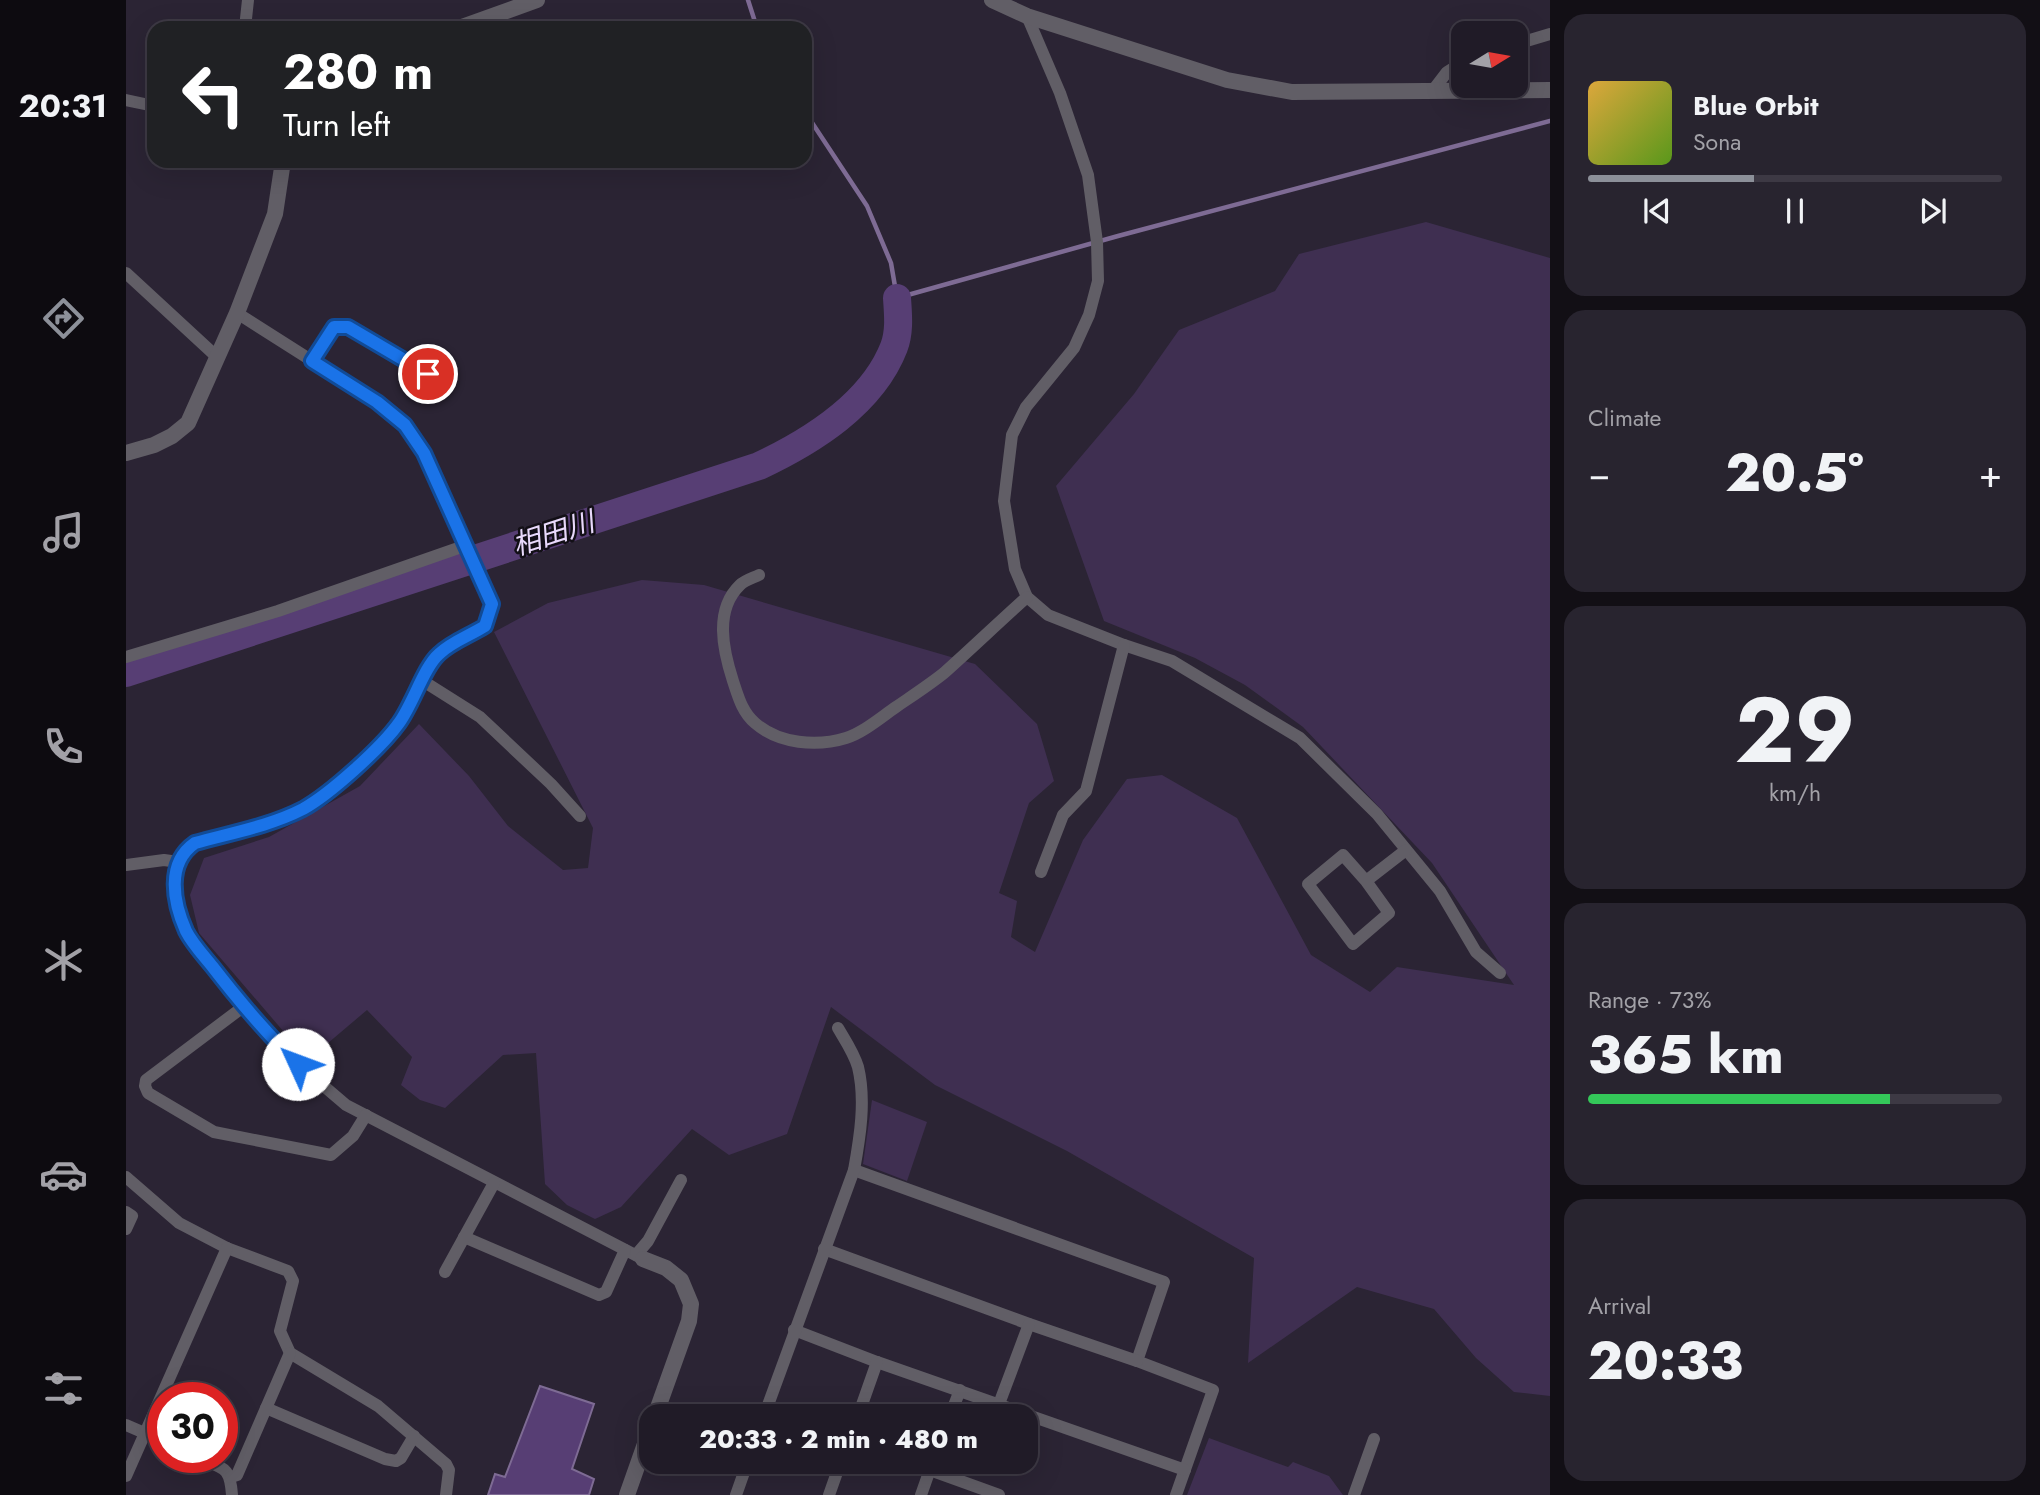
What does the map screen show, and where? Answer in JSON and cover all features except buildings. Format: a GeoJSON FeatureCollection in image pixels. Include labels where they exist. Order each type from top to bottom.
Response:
{"type":"FeatureCollection","features":[{"type":"Feature","properties":{"kind":"street"},"geometry":{"type":"LineString","coordinates":[[246,21],[248,0]]}},
{"type":"Feature","properties":{"kind":"street"},"geometry":{"type":"LineString","coordinates":[[478,21],[537,0]]}},
{"type":"Feature","properties":{"kind":"street"},"geometry":{"type":"LineString","coordinates":[[996,1],[1027,16],[1227,80],[1292,92],[1550,90]]}},
{"type":"Feature","properties":{"kind":"street"},"geometry":{"type":"LineString","coordinates":[[1027,16],[1060,93],[1088,175],[1097,242],[1098,281],[1089,315],[1074,348],[1026,407],[1012,435],[1004,501],[1015,569],[1027,597],[1048,615],[1172,661],[1300,737],[1377,814],[1440,891],[1476,952],[1500,973]]}},
{"type":"Feature","properties":{"kind":"street"},"geometry":{"type":"LineString","coordinates":[[1528,40],[1550,34]]}},
{"type":"Feature","properties":{"kind":"street"},"geometry":{"type":"LineString","coordinates":[[1434,89],[1451,70]]}},
{"type":"Feature","properties":{"kind":"street"},"geometry":{"type":"LineString","coordinates":[[126,100],[147,104]]}},
{"type":"Feature","properties":{"kind":"street"},"geometry":{"type":"LineString","coordinates":[[126,453],[155,445],[172,436],[188,422],[237,313],[275,214],[283,168]]}},
{"type":"Feature","properties":{"kind":"street"},"geometry":{"type":"LineString","coordinates":[[126,273],[217,357]]}},
{"type":"Feature","properties":{"kind":"street"},"geometry":{"type":"LineString","coordinates":[[237,313],[377,402],[405,425],[424,453],[492,604],[485,626],[440,653],[429,665],[399,723],[350,774],[305,808],[276,820],[195,843],[184,850],[174,881],[177,907],[187,933],[266,1034],[346,1105],[494,1183],[666,1268],[681,1280],[691,1304],[689,1321],[659,1404]]}},
{"type":"Feature","properties":{"kind":"street"},"geometry":{"type":"LineString","coordinates":[[312,361],[334,327],[348,327],[428,374]]}},
{"type":"Feature","properties":{"kind":"street"},"geometry":{"type":"LineString","coordinates":[[126,657],[278,611],[468,548]]}},
{"type":"Feature","properties":{"kind":"street"},"geometry":{"type":"LineString","coordinates":[[759,575],[741,584],[729,602],[722,626],[726,660],[740,702],[755,724],[775,736],[796,742],[822,743],[847,738],[870,726],[942,674],[1027,597]]}},
{"type":"Feature","properties":{"kind":"street"},"geometry":{"type":"LineString","coordinates":[[1041,872],[1063,815],[1086,791],[1124,645]]}},
{"type":"Feature","properties":{"kind":"street"},"geometry":{"type":"LineString","coordinates":[[423,681],[480,716],[551,784],[580,816]]}},
{"type":"Feature","properties":{"kind":"street"},"geometry":{"type":"LineString","coordinates":[[1366,881],[1406,850]]}},
{"type":"Feature","properties":{"kind":"street"},"geometry":{"type":"LineString","coordinates":[[1343,855],[1366,881],[1388,913],[1353,944],[1308,884],[1343,855]]}},
{"type":"Feature","properties":{"kind":"street"},"geometry":{"type":"LineString","coordinates":[[126,865],[164,860],[178,862]]}},
{"type":"Feature","properties":{"kind":"street"},"geometry":{"type":"LineString","coordinates":[[243,1007],[146,1080],[148,1093],[214,1132],[331,1155],[353,1136],[366,1115]]}},
{"type":"Feature","properties":{"kind":"street"},"geometry":{"type":"LineString","coordinates":[[768,1404],[854,1170],[861,1132],[860,1081],[857,1065],[838,1028]]}},
{"type":"Feature","properties":{"kind":"street"},"geometry":{"type":"LineString","coordinates":[[854,1170],[1164,1282],[1138,1361]]}},
{"type":"Feature","properties":{"kind":"street"},"geometry":{"type":"LineString","coordinates":[[126,1177],[178,1223],[227,1248],[288,1271],[293,1281],[280,1331],[290,1353],[378,1406],[446,1464],[449,1470],[446,1495]]}},
{"type":"Feature","properties":{"kind":"street"},"geometry":{"type":"LineString","coordinates":[[464,1237],[599,1295],[606,1292],[648,1241],[681,1180]]}},
{"type":"Feature","properties":{"kind":"street"},"geometry":{"type":"LineString","coordinates":[[444,1272],[494,1183]]}},
{"type":"Feature","properties":{"kind":"street"},"geometry":{"type":"LineString","coordinates":[[126,1212],[132,1216],[126,1229]]}},
{"type":"Feature","properties":{"kind":"street"},"geometry":{"type":"LineString","coordinates":[[126,1476],[227,1248]]}},
{"type":"Feature","properties":{"kind":"street"},"geometry":{"type":"LineString","coordinates":[[824,1249],[1213,1390],[1176,1495]]}},
{"type":"Feature","properties":{"kind":"street"},"geometry":{"type":"LineString","coordinates":[[794,1330],[999,1404],[1029,1324]]}},
{"type":"Feature","properties":{"kind":"street"},"geometry":{"type":"LineString","coordinates":[[231,1477],[237,1475],[290,1353]]}},
{"type":"Feature","properties":{"kind":"street"},"geometry":{"type":"LineString","coordinates":[[862,1404],[877,1362]]}},
{"type":"Feature","properties":{"kind":"street"},"geometry":{"type":"LineString","coordinates":[[955,1404],[960,1390]]}},
{"type":"Feature","properties":{"kind":"street"},"geometry":{"type":"LineString","coordinates":[[266,1408],[385,1459],[396,1461],[401,1458],[414,1436]]}},
{"type":"Feature","properties":{"kind":"street"},"geometry":{"type":"LineString","coordinates":[[1038,1418],[1185,1470]]}},
{"type":"Feature","properties":{"kind":"street"},"geometry":{"type":"LineString","coordinates":[[126,1425],[147,1434]]}},
{"type":"Feature","properties":{"kind":"street"},"geometry":{"type":"LineString","coordinates":[[1354,1495],[1374,1439]]}},
{"type":"Feature","properties":{"kind":"street"},"geometry":{"type":"LineString","coordinates":[[626,1495],[639,1460]]}},
{"type":"Feature","properties":{"kind":"street"},"geometry":{"type":"LineString","coordinates":[[228,1473],[232,1495]]}},
{"type":"Feature","properties":{"kind":"street"},"geometry":{"type":"LineString","coordinates":[[736,1495],[743,1474]]}},
{"type":"Feature","properties":{"kind":"street"},"geometry":{"type":"LineString","coordinates":[[829,1495],[836,1474]]}},
{"type":"Feature","properties":{"kind":"street"},"geometry":{"type":"LineString","coordinates":[[921,1495],[928,1474]]}},
{"type":"Feature","properties":{"kind":"street"},"geometry":{"type":"LineString","coordinates":[[950,1474],[999,1495]]}},
{"type":"Feature","properties":{"kind":"shaded area"},"geometry":{"type":"Polygon","coordinates":[[[1426,222],[1550,258],[1550,1396],[1514,1392],[1476,1358],[1434,1309],[1357,1287],[1248,1363],[1254,1258],[1067,1151],[935,1085],[831,1007],[787,1134],[729,1155],[692,1129],[621,1207],[595,1219],[567,1205],[545,1184],[536,1053],[503,1055],[445,1108],[420,1100],[401,1085],[412,1057],[367,1010],[308,1060],[199,933],[190,895],[204,858],[269,837],[360,786],[419,724],[469,776],[508,826],[563,870],[588,868],[593,828],[494,632],[548,603],[642,580],[704,585],[975,664],[1037,724],[1054,781],[1029,803],[999,893],[1017,901],[1011,937],[1035,952],[1083,840],[1127,779],[1162,775],[1237,818],[1311,955],[1370,992],[1397,967],[1514,985],[1432,863],[1303,727],[1245,685],[1195,658],[1104,621],[1056,486],[1134,394],[1179,330],[1275,291],[1299,254],[1426,222]]]}},
{"type":"Feature","properties":{"kind":"shaded area"},"geometry":{"type":"Polygon","coordinates":[[[872,1100],[927,1122],[907,1181],[863,1164],[872,1100]]]}},
{"type":"Feature","properties":{"kind":"shaded area"},"geometry":{"type":"Polygon","coordinates":[[[540,1386],[594,1404],[572,1469],[594,1479],[589,1495],[488,1495],[495,1474],[505,1477],[540,1386]]]}},
{"type":"Feature","properties":{"kind":"shaded area"},"geometry":{"type":"Polygon","coordinates":[[[1209,1438],[1288,1467],[1293,1462],[1329,1476],[1343,1495],[1187,1495],[1209,1438]]]}},
{"type":"Feature","properties":{"kind":"waterway"},"geometry":{"type":"LineString","coordinates":[[748,0],[755,21]]}},
{"type":"Feature","properties":{"kind":"waterway"},"geometry":{"type":"LineString","coordinates":[[812,123],[867,206],[891,263],[897,298],[1550,121]]}},
{"type":"Feature","properties":{"kind":"waterway","name":"相田川"},"geometry":{"type":"LineString","coordinates":[[126,673],[759,466],[819,432],[856,403],[871,386],[884,367],[896,341],[897,298]]}},
{"type":"Feature","properties":{"kind":"route"},"geometry":{"type":"LineString","coordinates":[[298,1064],[266,1034],[243,1007],[187,933],[177,907],[174,881],[184,850],[195,843],[276,820],[305,808],[350,774],[399,723],[429,665],[440,653],[485,626],[492,604],[424,453],[405,425],[377,402],[312,361],[334,327],[348,327],[428,374]]}}]}
